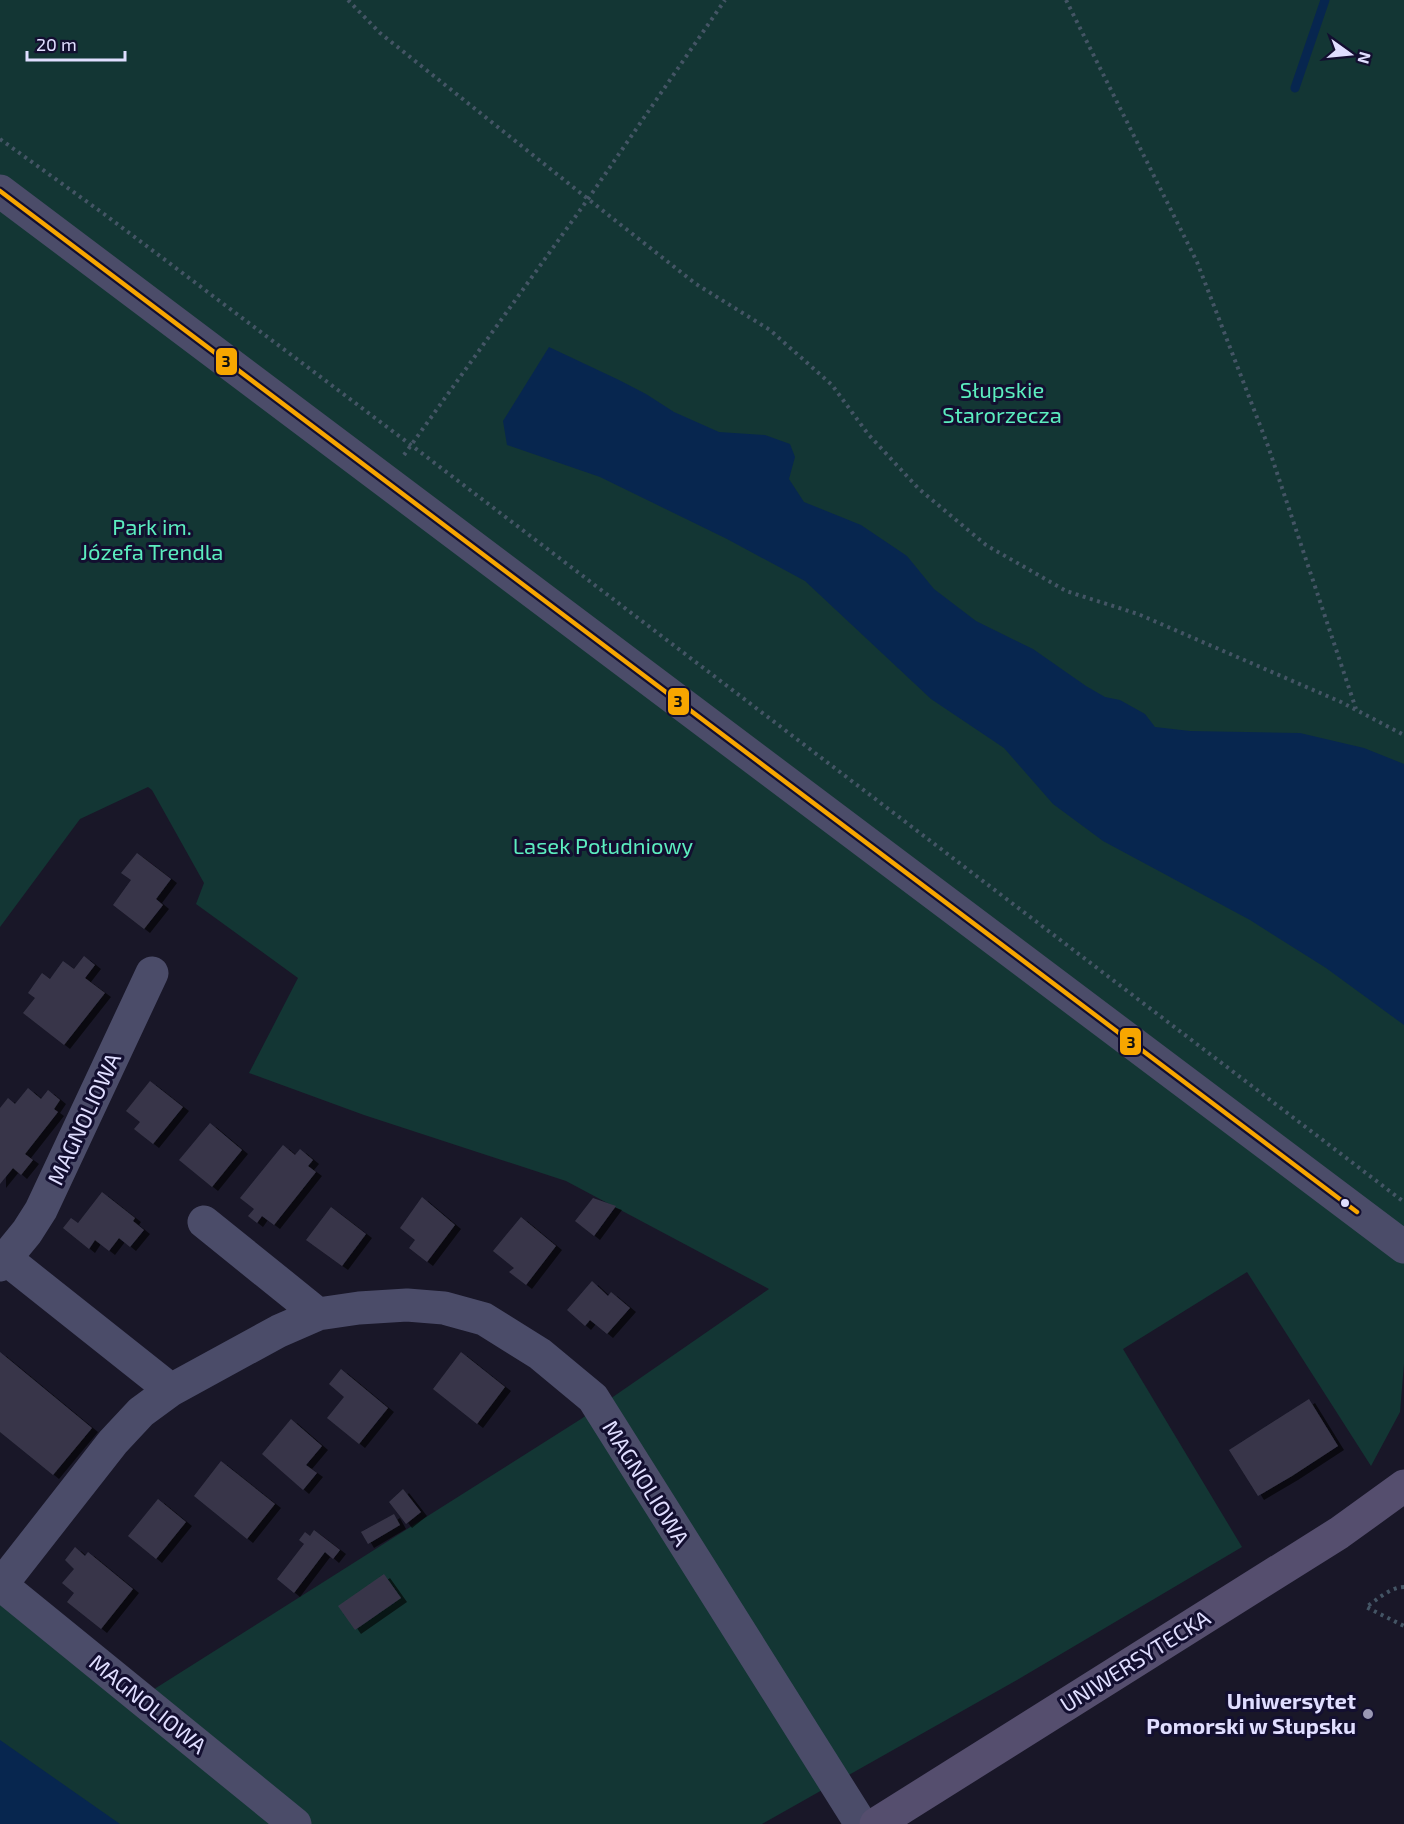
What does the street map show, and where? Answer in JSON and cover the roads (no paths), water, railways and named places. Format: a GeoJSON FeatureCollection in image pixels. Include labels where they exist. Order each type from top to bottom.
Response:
{"type":"FeatureCollection","features":[{"type":"Feature","properties":{"kind":"main road","name":"UNIWERSYTECKA"},"geometry":{"type":"LineString","coordinates":[[876,1822],[1339,1533],[1400,1485]]}},
{"type":"Feature","properties":{"kind":"street"},"geometry":{"type":"LineString","coordinates":[[0,191],[1404,1247]]}},
{"type":"Feature","properties":{"kind":"street","name":"MAGNOLIOWA"},"geometry":{"type":"LineString","coordinates":[[152,974],[41,1210],[3,1262],[171,1390]]}},
{"type":"Feature","properties":{"kind":"street"},"geometry":{"type":"LineString","coordinates":[[204,1222],[318,1314]]}},
{"type":"Feature","properties":{"kind":"street","name":"MAGNOLIOWA"},"geometry":{"type":"LineString","coordinates":[[295,1824],[0,1585],[113,1442],[141,1412],[171,1390],[279,1331],[318,1314],[359,1308],[407,1305],[444,1308],[484,1319],[540,1354],[593,1398],[876,1822]]}},
{"type":"Feature","properties":{"kind":"water"},"geometry":{"type":"Polygon","coordinates":[[[549,347],[646,394],[674,412],[719,432],[765,435],[790,444],[795,457],[789,479],[804,502],[861,525],[907,556],[934,589],[976,621],[1033,649],[1105,697],[1120,700],[1145,714],[1155,727],[1190,731],[1300,733],[1364,748],[1404,764],[1404,1025],[1326,968],[1250,920],[1103,841],[1053,804],[1004,748],[931,699],[805,581],[727,539],[600,477],[507,445],[503,421],[549,347]]]}},
{"type":"Feature","properties":{"kind":"water"},"geometry":{"type":"Polygon","coordinates":[[[0,1740],[120,1824],[0,1824],[0,1740]]]}},
{"type":"Feature","properties":{"kind":"waterway"},"geometry":{"type":"LineString","coordinates":[[1295,88],[1325,0]]}},
{"type":"Feature","properties":{"kind":"place","name":"Uniwersytet Pomorski w Słupsku"},"geometry":{"type":"Point","coordinates":[1368,1714]}},
{"type":"Feature","properties":{"kind":"park label","name":"Słupskie Starorzecza"},"geometry":{"type":"Point","coordinates":[1002,402]}},
{"type":"Feature","properties":{"kind":"park label","name":"Park im. Józefa Trendla"},"geometry":{"type":"Point","coordinates":[152,540]}},
{"type":"Feature","properties":{"kind":"park label","name":"Lasek Południowy"},"geometry":{"type":"Point","coordinates":[603,846]}}]}
